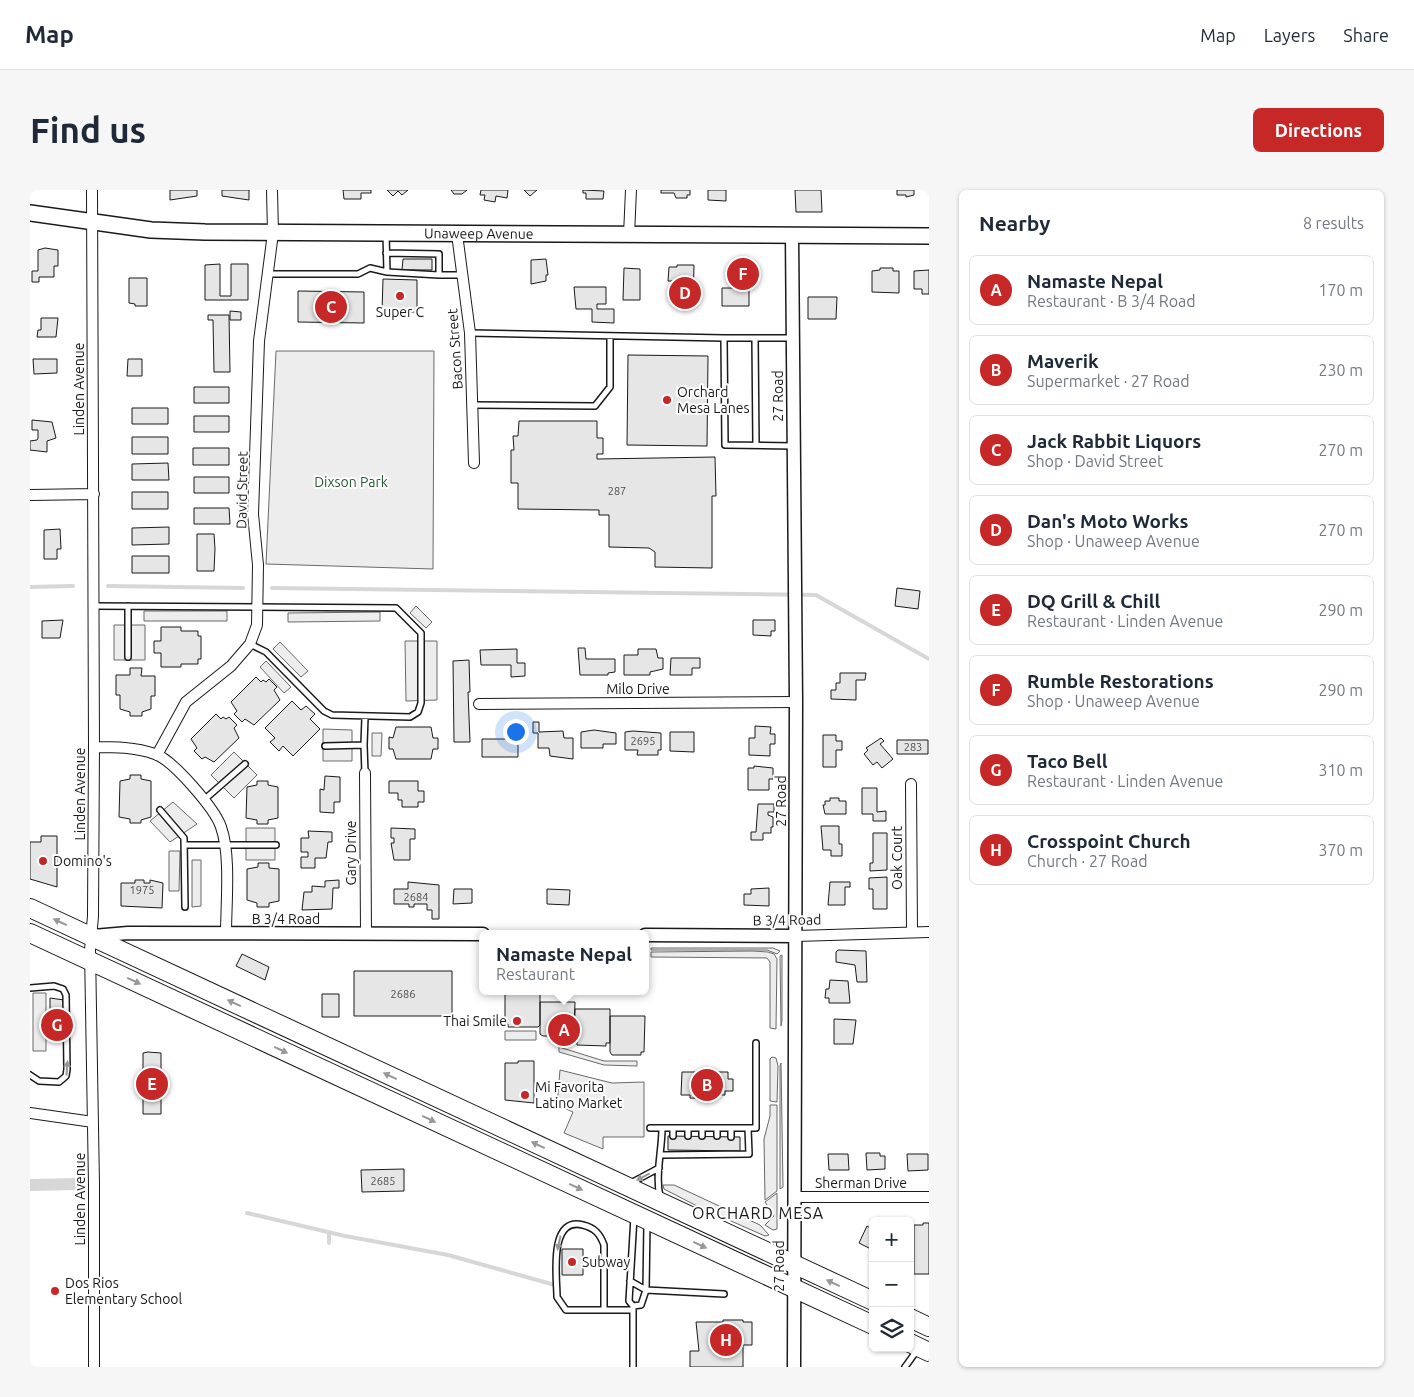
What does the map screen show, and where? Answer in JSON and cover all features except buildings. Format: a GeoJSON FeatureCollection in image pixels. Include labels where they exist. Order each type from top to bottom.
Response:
{"type":"FeatureCollection","features":[{"type":"Feature","properties":{"kind":"highway"},"geometry":{"type":"LineString","coordinates":[[30,908],[869,1299]]}},
{"type":"Feature","properties":{"kind":"highway"},"geometry":{"type":"LineString","coordinates":[[30,933],[869,1323]]}},
{"type":"Feature","properties":{"kind":"highway"},"geometry":{"type":"LineString","coordinates":[[914,1320],[929,1327]]}},
{"type":"Feature","properties":{"kind":"main road","name":"Unaweep Avenue"},"geometry":{"type":"LineString","coordinates":[[30,212],[151,230],[386,234],[929,236]]}},
{"type":"Feature","properties":{"kind":"street","name":"Linden Avenue"},"geometry":{"type":"LineString","coordinates":[[92,190],[94,747],[93,916],[90,936],[90,961],[94,1367]]}},
{"type":"Feature","properties":{"kind":"street","name":"David Street"},"geometry":{"type":"LineString","coordinates":[[157,754],[186,702],[231,666],[250,644],[257,625],[258,565],[253,514],[259,342],[273,233],[272,190]]}},
{"type":"Feature","properties":{"kind":"street"},"geometry":{"type":"LineString","coordinates":[[629,235],[631,190]]}},
{"type":"Feature","properties":{"kind":"street","name":"Bacon Street"},"geometry":{"type":"LineString","coordinates":[[457,234],[470,333],[474,463]]}},
{"type":"Feature","properties":{"kind":"street","name":"27 Road"},"geometry":{"type":"LineString","coordinates":[[792,235],[796,702],[794,1367]]}},
{"type":"Feature","properties":{"kind":"street"},"geometry":{"type":"LineString","coordinates":[[30,495],[94,494]]}},
{"type":"Feature","properties":{"kind":"street","name":"Milo Drive"},"geometry":{"type":"LineString","coordinates":[[479,704],[796,702]]}},
{"type":"Feature","properties":{"kind":"street"},"geometry":{"type":"LineString","coordinates":[[94,747],[123,747],[157,754],[205,800],[221,826],[225,845],[226,934]]}},
{"type":"Feature","properties":{"kind":"street","name":"Gary Drive"},"geometry":{"type":"LineString","coordinates":[[365,773],[366,933]]}},
{"type":"Feature","properties":{"kind":"street","name":"Oak Court"},"geometry":{"type":"LineString","coordinates":[[911,784],[912,932]]}},
{"type":"Feature","properties":{"kind":"street","name":"B 3/4 Road"},"geometry":{"type":"LineString","coordinates":[[649,935],[796,936],[929,932]]}},
{"type":"Feature","properties":{"kind":"street","name":"B 3/4 Road"},"geometry":{"type":"LineString","coordinates":[[90,936],[128,933],[479,934]]}},
{"type":"Feature","properties":{"kind":"street"},"geometry":{"type":"LineString","coordinates":[[30,1113],[93,1122]]}},
{"type":"Feature","properties":{"kind":"street","name":"Sherman Drive"},"geometry":{"type":"LineString","coordinates":[[794,1196],[929,1197]]}},
{"type":"Feature","properties":{"kind":"lane"},"geometry":{"type":"LineString","coordinates":[[386,234],[387,272]]}},
{"type":"Feature","properties":{"kind":"lane"},"geometry":{"type":"LineString","coordinates":[[386,253],[417,256],[439,254],[439,275]]}},
{"type":"Feature","properties":{"kind":"lane"},"geometry":{"type":"LineString","coordinates":[[268,274],[358,274],[370,268],[387,272],[462,275]]}},
{"type":"Feature","properties":{"kind":"lane"},"geometry":{"type":"LineString","coordinates":[[470,333],[792,338]]}},
{"type":"Feature","properties":{"kind":"lane"},"geometry":{"type":"LineString","coordinates":[[472,405],[595,406],[610,387],[610,336]]}},
{"type":"Feature","properties":{"kind":"lane"},"geometry":{"type":"LineString","coordinates":[[724,338],[726,445],[793,446]]}},
{"type":"Feature","properties":{"kind":"lane"},"geometry":{"type":"LineString","coordinates":[[755,338],[756,445]]}},
{"type":"Feature","properties":{"kind":"lane"},"geometry":{"type":"LineString","coordinates":[[94,606],[396,608],[421,633],[421,703],[418,712],[410,716],[339,717],[324,711],[266,652],[250,644]]}},
{"type":"Feature","properties":{"kind":"lane"},"geometry":{"type":"LineString","coordinates":[[128,606],[128,657]]}},
{"type":"Feature","properties":{"kind":"lane"},"geometry":{"type":"LineString","coordinates":[[364,716],[365,773]]}},
{"type":"Feature","properties":{"kind":"lane"},"geometry":{"type":"LineString","coordinates":[[325,746],[364,746]]}},
{"type":"Feature","properties":{"kind":"lane"},"geometry":{"type":"LineString","coordinates":[[205,800],[245,764]]}},
{"type":"Feature","properties":{"kind":"lane"},"geometry":{"type":"LineString","coordinates":[[160,810],[182,833],[185,845],[185,907]]}},
{"type":"Feature","properties":{"kind":"lane"},"geometry":{"type":"LineString","coordinates":[[185,845],[276,845]]}},
{"type":"Feature","properties":{"kind":"lane"},"geometry":{"type":"LineString","coordinates":[[30,988],[54,986],[63,989],[66,995],[67,1069],[66,1076],[59,1082],[39,1081],[30,1076]]}},
{"type":"Feature","properties":{"kind":"lane"},"geometry":{"type":"LineString","coordinates":[[650,1128],[756,1128],[756,1043]]}},
{"type":"Feature","properties":{"kind":"lane"},"geometry":{"type":"LineString","coordinates":[[661,1202],[656,1180],[662,1156],[662,1128]]}},
{"type":"Feature","properties":{"kind":"lane"},"geometry":{"type":"LineString","coordinates":[[673,1128],[673,1136]]}},
{"type":"Feature","properties":{"kind":"lane"},"geometry":{"type":"LineString","coordinates":[[688,1128],[688,1136]]}},
{"type":"Feature","properties":{"kind":"lane"},"geometry":{"type":"LineString","coordinates":[[702,1128],[702,1136]]}},
{"type":"Feature","properties":{"kind":"lane"},"geometry":{"type":"LineString","coordinates":[[717,1128],[717,1136]]}},
{"type":"Feature","properties":{"kind":"lane"},"geometry":{"type":"LineString","coordinates":[[732,1128],[732,1137]]}},
{"type":"Feature","properties":{"kind":"lane"},"geometry":{"type":"LineString","coordinates":[[662,1156],[673,1153],[749,1154],[748,1128]]}},
{"type":"Feature","properties":{"kind":"lane"},"geometry":{"type":"LineString","coordinates":[[626,1186],[659,1168]]}},
{"type":"Feature","properties":{"kind":"lane"},"geometry":{"type":"LineString","coordinates":[[633,1367],[633,1308],[629,1302],[630,1281],[641,1217]]}},
{"type":"Feature","properties":{"kind":"lane"},"geometry":{"type":"LineString","coordinates":[[604,1310],[604,1245],[595,1230],[578,1224],[560,1234],[557,1245],[557,1297],[566,1310],[604,1310],[633,1308],[641,1305],[646,1290],[641,1217]]}},
{"type":"Feature","properties":{"kind":"lane"},"geometry":{"type":"LineString","coordinates":[[630,1281],[646,1290],[724,1294]]}},
{"type":"Feature","properties":{"kind":"lane"},"geometry":{"type":"LineString","coordinates":[[905,1367],[919,1347]]}},
{"type":"Feature","properties":{"kind":"shaded area","name":"Dixson Park"},"geometry":{"type":"Polygon","coordinates":[[[276,351],[434,351],[433,569],[266,564],[276,351]]]}},
{"type":"Feature","properties":{"kind":"shaded area"},"geometry":{"type":"Polygon","coordinates":[[[416,606],[432,622],[426,628],[410,613],[416,606]]]}},
{"type":"Feature","properties":{"kind":"shaded area"},"geometry":{"type":"Polygon","coordinates":[[[144,611],[227,611],[227,621],[144,621],[144,611]]]}},
{"type":"Feature","properties":{"kind":"shaded area"},"geometry":{"type":"Polygon","coordinates":[[[380,612],[380,621],[288,622],[288,613],[380,612]]]}},
{"type":"Feature","properties":{"kind":"shaded area"},"geometry":{"type":"Polygon","coordinates":[[[114,625],[145,625],[145,660],[114,660],[114,625]]]}},
{"type":"Feature","properties":{"kind":"shaded area"},"geometry":{"type":"Polygon","coordinates":[[[405,641],[437,641],[437,700],[406,701],[405,641]]]}},
{"type":"Feature","properties":{"kind":"shaded area"},"geometry":{"type":"Polygon","coordinates":[[[280,642],[308,671],[301,677],[273,649],[280,642]]]}},
{"type":"Feature","properties":{"kind":"shaded area"},"geometry":{"type":"Polygon","coordinates":[[[266,661],[291,687],[284,693],[260,667],[266,661]]]}},
{"type":"Feature","properties":{"kind":"shaded area"},"geometry":{"type":"Polygon","coordinates":[[[323,729],[352,730],[352,761],[323,761],[323,729]]]}},
{"type":"Feature","properties":{"kind":"shaded area"},"geometry":{"type":"Polygon","coordinates":[[[372,733],[382,733],[381,756],[372,756],[372,733]]]}},
{"type":"Feature","properties":{"kind":"shaded area"},"geometry":{"type":"Polygon","coordinates":[[[234,752],[257,775],[234,798],[211,775],[234,752]]]}},
{"type":"Feature","properties":{"kind":"shaded area"},"geometry":{"type":"Polygon","coordinates":[[[173,802],[197,824],[170,842],[150,821],[173,802]]]}},
{"type":"Feature","properties":{"kind":"shaded area"},"geometry":{"type":"Polygon","coordinates":[[[246,828],[275,828],[275,860],[246,860],[246,828]]]}},
{"type":"Feature","properties":{"kind":"shaded area"},"geometry":{"type":"Polygon","coordinates":[[[169,851],[180,851],[179,891],[169,891],[169,851]]]}},
{"type":"Feature","properties":{"kind":"shaded area"},"geometry":{"type":"Polygon","coordinates":[[[192,860],[201,860],[201,906],[192,907],[192,860]]]}},
{"type":"Feature","properties":{"kind":"shaded area"},"geometry":{"type":"Polygon","coordinates":[[[651,948],[773,948],[780,951],[777,954],[767,950],[651,950],[651,948]]]}},
{"type":"Feature","properties":{"kind":"shaded area"},"geometry":{"type":"Polygon","coordinates":[[[753,951],[774,954],[777,959],[776,1029],[770,1028],[770,962],[767,958],[651,957],[651,952],[753,951]]]}},
{"type":"Feature","properties":{"kind":"shaded area"},"geometry":{"type":"Polygon","coordinates":[[[782,955],[782,1020],[781,1026],[780,956],[782,955]]]}},
{"type":"Feature","properties":{"kind":"shaded area"},"geometry":{"type":"Polygon","coordinates":[[[33,993],[46,993],[46,1051],[33,1051],[33,993]]]}},
{"type":"Feature","properties":{"kind":"shaded area"},"geometry":{"type":"Polygon","coordinates":[[[505,1031],[536,1031],[536,1040],[505,1040],[505,1031]]]}},
{"type":"Feature","properties":{"kind":"shaded area"},"geometry":{"type":"Polygon","coordinates":[[[559,1047],[604,1061],[637,1061],[637,1066],[604,1065],[559,1052],[559,1047]]]}},
{"type":"Feature","properties":{"kind":"shaded area"},"geometry":{"type":"Polygon","coordinates":[[[772,1057],[776,1058],[778,1066],[777,1102],[770,1101],[770,1059],[772,1057]]]}},
{"type":"Feature","properties":{"kind":"shaded area"},"geometry":{"type":"Polygon","coordinates":[[[781,1063],[783,1187],[780,1189],[780,1066],[781,1063]]]}},
{"type":"Feature","properties":{"kind":"shaded area"},"geometry":{"type":"Polygon","coordinates":[[[560,1070],[612,1083],[644,1082],[644,1137],[603,1137],[603,1149],[564,1133],[573,1112],[557,1105],[560,1070]]]}},
{"type":"Feature","properties":{"kind":"shaded area"},"geometry":{"type":"Polygon","coordinates":[[[770,1105],[777,1105],[777,1191],[765,1200],[764,1139],[770,1116],[770,1105]]]}},
{"type":"Feature","properties":{"kind":"shaded area"},"geometry":{"type":"Polygon","coordinates":[[[663,1185],[674,1185],[760,1225],[769,1235],[765,1236],[697,1206],[664,1189],[663,1185]]]}},
{"type":"Feature","properties":{"kind":"shaded area"},"geometry":{"type":"Polygon","coordinates":[[[777,1193],[777,1229],[773,1230],[765,1225],[774,1216],[765,1202],[777,1193]]]}},
{"type":"Feature","properties":{"kind":"waterway"},"geometry":{"type":"LineString","coordinates":[[30,587],[73,586]]}},
{"type":"Feature","properties":{"kind":"waterway"},"geometry":{"type":"LineString","coordinates":[[108,586],[243,588]]}},
{"type":"Feature","properties":{"kind":"waterway"},"geometry":{"type":"LineString","coordinates":[[272,588],[816,595],[929,659]]}},
{"type":"Feature","properties":{"kind":"waterway"},"geometry":{"type":"LineString","coordinates":[[30,1185],[77,1184]]}},
{"type":"Feature","properties":{"kind":"waterway"},"geometry":{"type":"LineString","coordinates":[[247,1213],[345,1236],[448,1255],[555,1285]]}},
{"type":"Feature","properties":{"kind":"waterway"},"geometry":{"type":"LineString","coordinates":[[329,1232],[329,1243]]}},
{"type":"Feature","properties":{"kind":"place","name":"Rumble Restorations"},"geometry":{"type":"Point","coordinates":[743,274]}},
{"type":"Feature","properties":{"kind":"place","name":"Dan's Moto Works"},"geometry":{"type":"Point","coordinates":[685,293]}},
{"type":"Feature","properties":{"kind":"place","name":"Super C"},"geometry":{"type":"Point","coordinates":[400,296]}},
{"type":"Feature","properties":{"kind":"place","name":"Jack Rabbit Liquors"},"geometry":{"type":"Point","coordinates":[331,307]}},
{"type":"Feature","properties":{"kind":"place","name":"Orchard Mesa Lanes"},"geometry":{"type":"Point","coordinates":[667,400]}},
{"type":"Feature","properties":{"kind":"place","name":"Domino's"},"geometry":{"type":"Point","coordinates":[43,861]}},
{"type":"Feature","properties":{"kind":"place","name":"Thai Smile"},"geometry":{"type":"Point","coordinates":[517,1021]}},
{"type":"Feature","properties":{"kind":"place","name":"Taco Bell"},"geometry":{"type":"Point","coordinates":[57,1025]}},
{"type":"Feature","properties":{"kind":"place","name":"Namaste Nepal"},"geometry":{"type":"Point","coordinates":[564,1030]}},
{"type":"Feature","properties":{"kind":"place","name":"DQ Grill & Chill"},"geometry":{"type":"Point","coordinates":[152,1084]}},
{"type":"Feature","properties":{"kind":"place","name":"Maverik"},"geometry":{"type":"Point","coordinates":[707,1085]}},
{"type":"Feature","properties":{"kind":"place","name":"Mi Favorita Latino Market"},"geometry":{"type":"Point","coordinates":[525,1095]}},
{"type":"Feature","properties":{"kind":"place","name":"Subway"},"geometry":{"type":"Point","coordinates":[572,1262]}},
{"type":"Feature","properties":{"kind":"place","name":"Dos Rios Elementary School"},"geometry":{"type":"Point","coordinates":[55,1291]}},
{"type":"Feature","properties":{"kind":"place","name":"Crosspoint Church"},"geometry":{"type":"Point","coordinates":[726,1340]}},
{"type":"Feature","properties":{"kind":"district","name":"ORCHARD MESA"},"geometry":{"type":"Point","coordinates":[758,1213]}}]}
